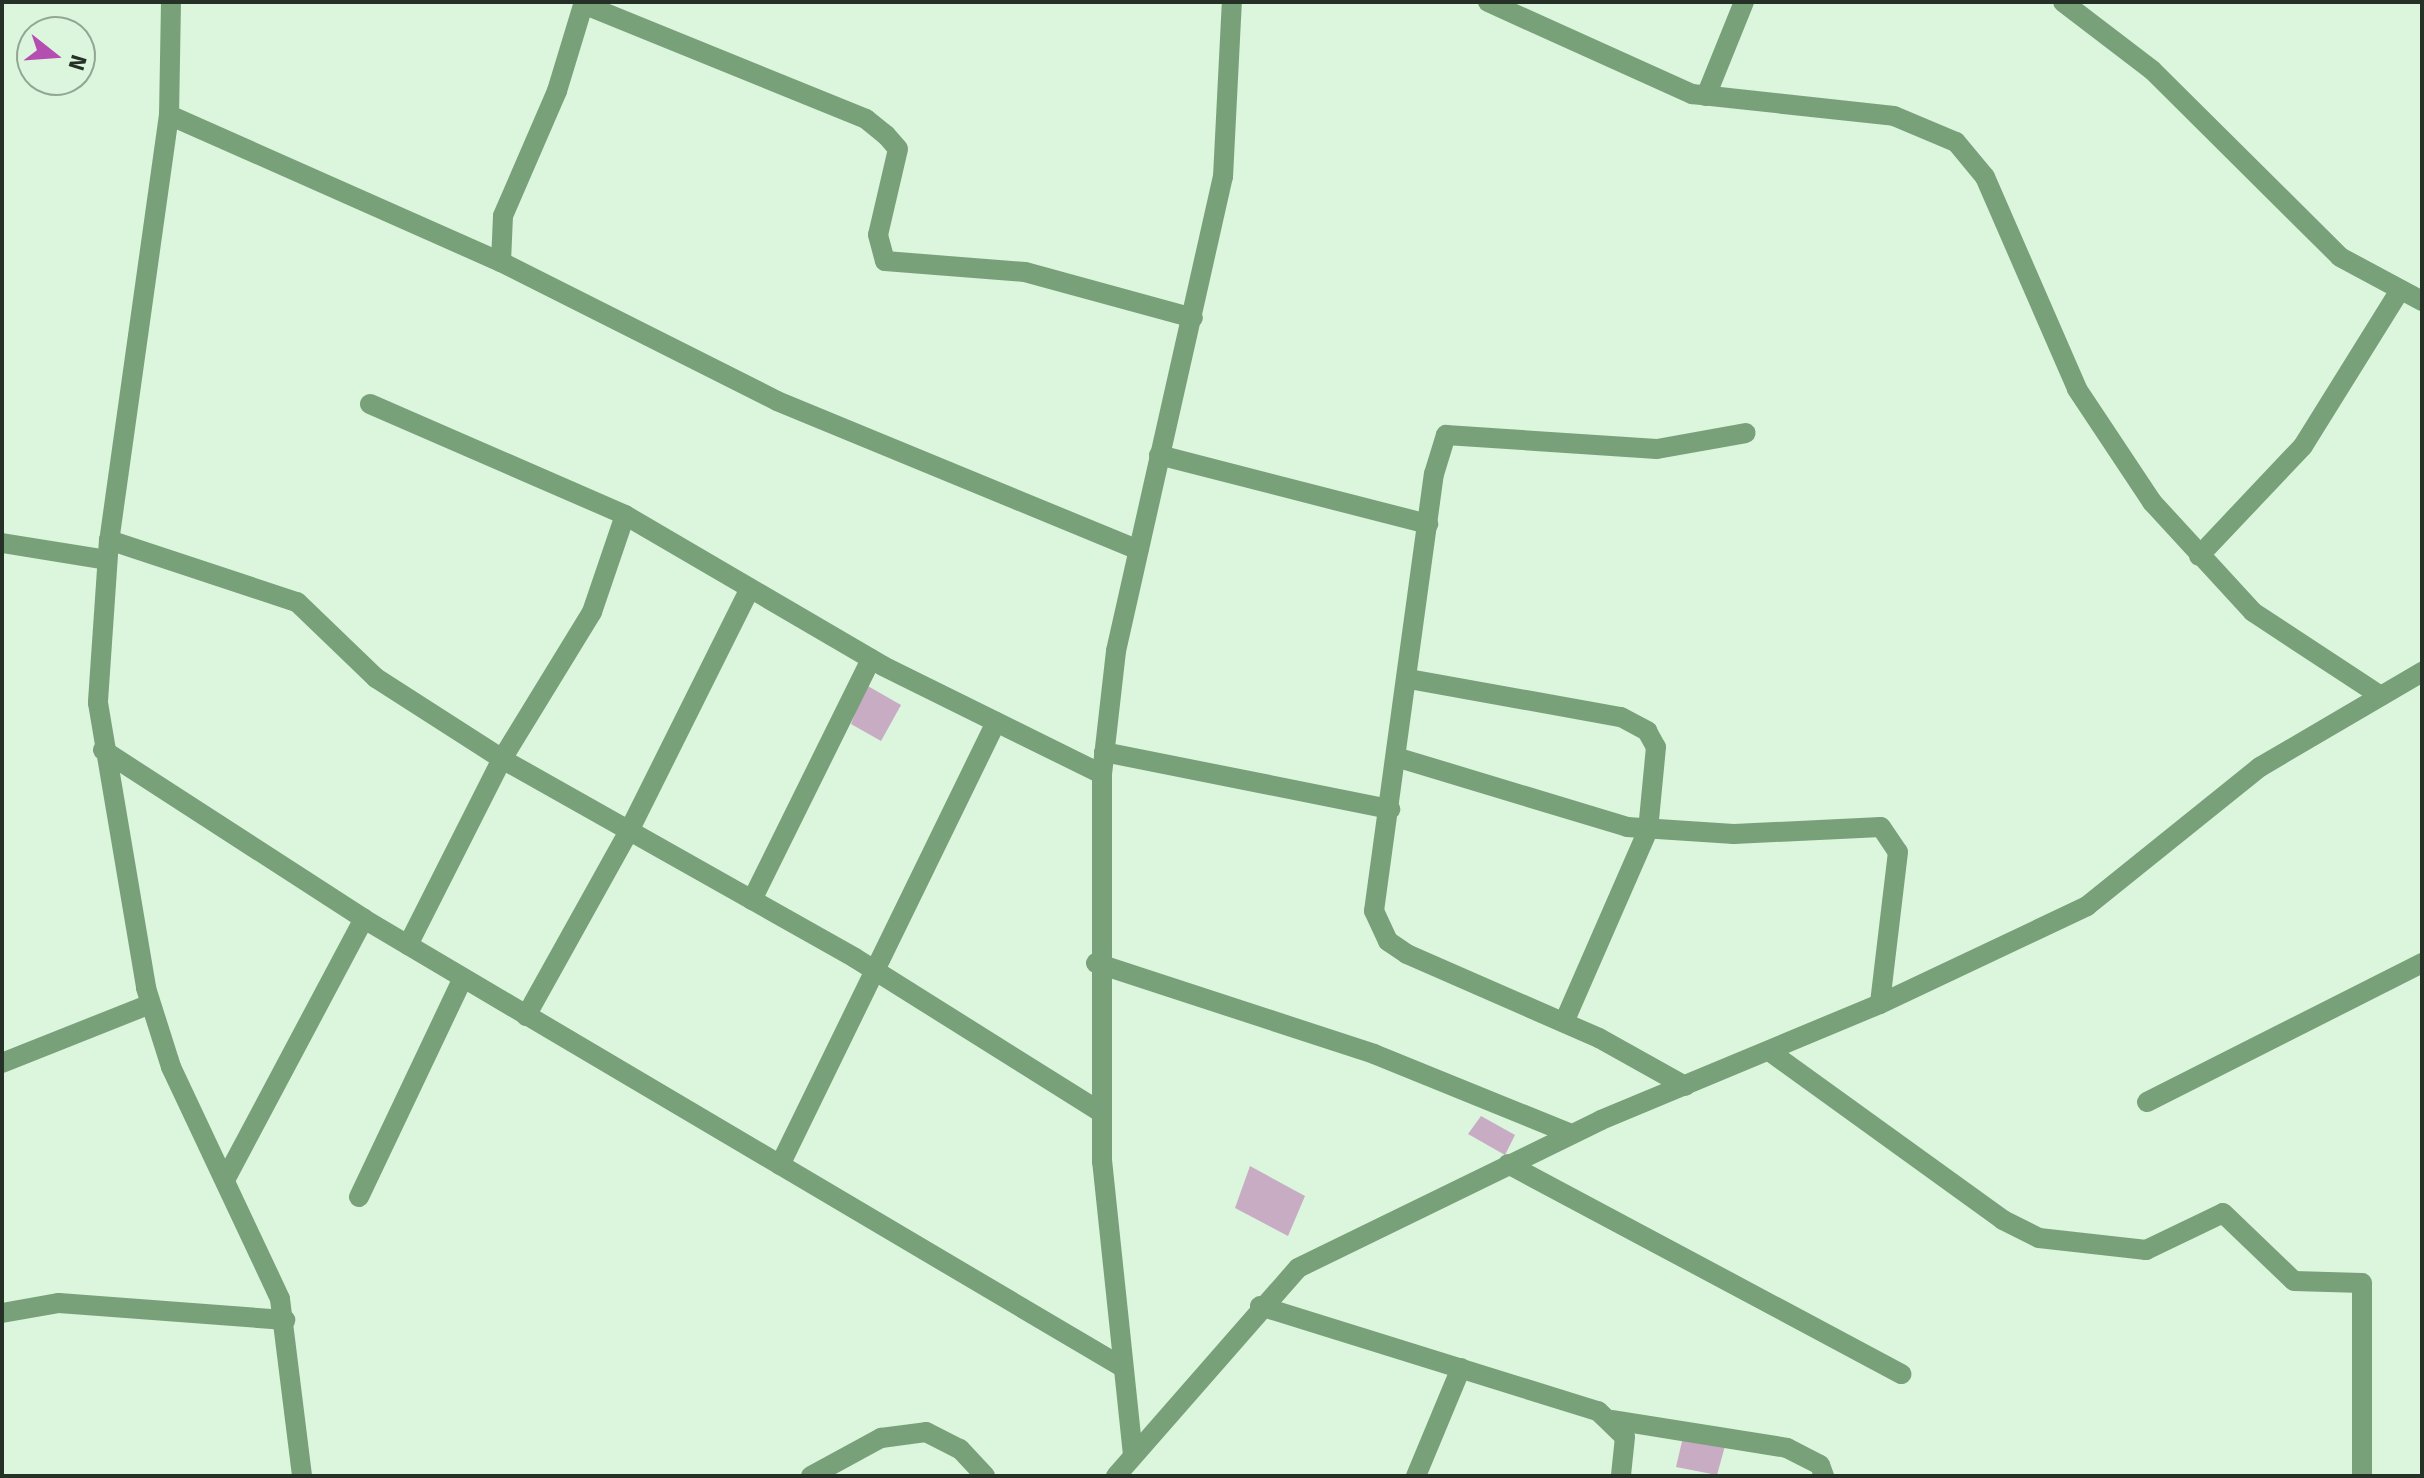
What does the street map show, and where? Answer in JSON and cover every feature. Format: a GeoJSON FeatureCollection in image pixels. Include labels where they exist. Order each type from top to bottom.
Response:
{"type":"FeatureCollection","features":[{"type":"Feature","properties":{"kind":"street"},"geometry":{"type":"LineString","coordinates":[[171,2],[169,115],[108,550],[98,675],[103,750],[150,1004],[171,1067],[225,1180],[285,1320],[302,1476]]}},
{"type":"Feature","properties":{"kind":"street"},"geometry":{"type":"LineString","coordinates":[[1133,1455],[1099,1111],[1096,963],[1102,774],[1138,550],[1193,318],[1225,164],[1232,2]]}},
{"type":"Feature","properties":{"kind":"street"},"geometry":{"type":"LineString","coordinates":[[1488,2],[1657,82],[1706,96],[1894,116],[1956,142],[1985,177],[2091,414],[2199,556],[2253,612],[2381,696]]}},
{"type":"Feature","properties":{"kind":"street"},"geometry":{"type":"LineString","coordinates":[[1706,96],[1744,2]]}},
{"type":"Feature","properties":{"kind":"street"},"geometry":{"type":"LineString","coordinates":[[2063,2],[2152,70],[2340,257],[2422,301]]}},
{"type":"Feature","properties":{"kind":"street"},"geometry":{"type":"LineString","coordinates":[[501,262],[503,216],[557,91],[583,3],[866,119],[886,135],[898,149],[878,235],[885,261],[1025,272],[1193,318]]}},
{"type":"Feature","properties":{"kind":"street"},"geometry":{"type":"LineString","coordinates":[[169,115],[501,262],[777,401],[1138,550]]}},
{"type":"Feature","properties":{"kind":"street"},"geometry":{"type":"LineString","coordinates":[[2199,556],[2303,446],[2400,290]]}},
{"type":"Feature","properties":{"kind":"street"},"geometry":{"type":"LineString","coordinates":[[370,404],[625,515],[871,659],[1102,774]]}},
{"type":"Feature","properties":{"kind":"street"},"geometry":{"type":"LineString","coordinates":[[1685,1086],[1564,1022],[1388,941],[1374,911],[1399,758],[1428,524],[1440,449],[1446,435],[1461,431],[1657,449],[1746,433]]}},
{"type":"Feature","properties":{"kind":"street"},"geometry":{"type":"LineString","coordinates":[[1159,455],[1428,524]]}},
{"type":"Feature","properties":{"kind":"street"},"geometry":{"type":"LineString","coordinates":[[408,945],[502,759],[592,612],[625,515]]}},
{"type":"Feature","properties":{"kind":"street"},"geometry":{"type":"LineString","coordinates":[[2,543],[108,550],[287,597],[376,678],[502,759],[875,970],[1099,1111]]}},
{"type":"Feature","properties":{"kind":"street"},"geometry":{"type":"LineString","coordinates":[[526,1016],[629,831],[750,588]]}},
{"type":"Feature","properties":{"kind":"street"},"geometry":{"type":"LineString","coordinates":[[752,900],[871,659]]}},
{"type":"Feature","properties":{"kind":"street"},"geometry":{"type":"LineString","coordinates":[[1116,1476],[1260,1306],[1316,1258],[1571,1134],[1880,1004],[2087,906],[2260,767],[2422,672]]}},
{"type":"Feature","properties":{"kind":"street"},"geometry":{"type":"LineString","coordinates":[[1409,679],[1634,722],[1656,747],[1648,830],[1564,1022]]}},
{"type":"Feature","properties":{"kind":"street"},"geometry":{"type":"LineString","coordinates":[[780,1165],[996,722]]}},
{"type":"Feature","properties":{"kind":"street"},"geometry":{"type":"LineString","coordinates":[[103,750],[364,919],[1122,1367]]}},
{"type":"Feature","properties":{"kind":"street"},"geometry":{"type":"LineString","coordinates":[[1104,752],[1390,809]]}},
{"type":"Feature","properties":{"kind":"street"},"geometry":{"type":"LineString","coordinates":[[1399,758],[1554,810],[1648,830],[1890,833],[1898,852],[1880,1004]]}},
{"type":"Feature","properties":{"kind":"street"},"geometry":{"type":"LineString","coordinates":[[225,1180],[364,919]]}},
{"type":"Feature","properties":{"kind":"street"},"geometry":{"type":"LineString","coordinates":[[1096,963],[1374,1054],[1571,1134]]}},
{"type":"Feature","properties":{"kind":"street"},"geometry":{"type":"LineString","coordinates":[[2147,1102],[2422,963]]}},
{"type":"Feature","properties":{"kind":"street"},"geometry":{"type":"LineString","coordinates":[[359,1197],[463,978]]}},
{"type":"Feature","properties":{"kind":"street"},"geometry":{"type":"LineString","coordinates":[[2,1063],[150,1004]]}},
{"type":"Feature","properties":{"kind":"street"},"geometry":{"type":"LineString","coordinates":[[1769,1051],[2003,1220],[2039,1238],[2146,1250],[2223,1213],[2294,1281],[2362,1283],[2362,1476]]}},
{"type":"Feature","properties":{"kind":"street"},"geometry":{"type":"LineString","coordinates":[[1508,1164],[1902,1374]]}},
{"type":"Feature","properties":{"kind":"street"},"geometry":{"type":"LineString","coordinates":[[2,1313],[59,1303],[285,1320]]}},
{"type":"Feature","properties":{"kind":"street"},"geometry":{"type":"LineString","coordinates":[[1260,1306],[1461,1368],[1613,1420],[1787,1448],[1820,1465],[1824,1476]]}},
{"type":"Feature","properties":{"kind":"street"},"geometry":{"type":"LineString","coordinates":[[1416,1476],[1461,1368]]}},
{"type":"Feature","properties":{"kind":"street"},"geometry":{"type":"LineString","coordinates":[[1613,1420],[1625,1437],[1621,1476]]}},
{"type":"Feature","properties":{"kind":"street"},"geometry":{"type":"LineString","coordinates":[[811,1476],[881,1438],[926,1432],[960,1449],[985,1476]]}},
{"type":"Feature","properties":{"kind":"building"},"geometry":{"type":"Polygon","coordinates":[[[866,685],[901,705],[881,741],[851,724],[866,685]]]}},
{"type":"Feature","properties":{"kind":"building"},"geometry":{"type":"Polygon","coordinates":[[[1481,1116],[1515,1135],[1505,1155],[1468,1134],[1481,1116]]]}},
{"type":"Feature","properties":{"kind":"building"},"geometry":{"type":"Polygon","coordinates":[[[1250,1166],[1305,1196],[1288,1236],[1235,1208],[1250,1166]]]}},
{"type":"Feature","properties":{"kind":"building"},"geometry":{"type":"Polygon","coordinates":[[[1683,1437],[1725,1446],[1717,1475],[1676,1467],[1683,1437]]]}}]}
